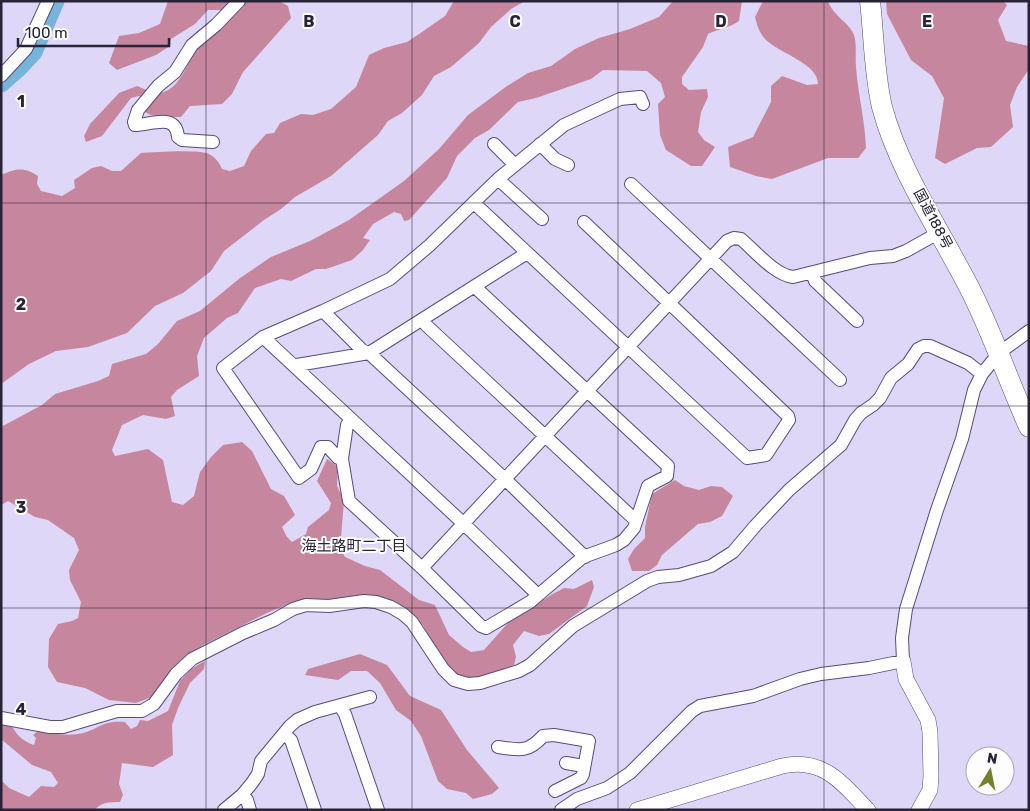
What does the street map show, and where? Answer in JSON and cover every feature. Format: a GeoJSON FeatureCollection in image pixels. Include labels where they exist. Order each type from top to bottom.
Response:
{"type":"FeatureCollection","features":[{"type":"Feature","properties":{"kind":"highway","name":"国道188号"},"geometry":{"type":"LineString","coordinates":[[870,1],[882,106],[894,141],[912,181],[972,292],[1029,427]]}},
{"type":"Feature","properties":{"kind":"street"},"geometry":{"type":"LineString","coordinates":[[1,76],[26,49],[48,1]]}},
{"type":"Feature","properties":{"kind":"street"},"geometry":{"type":"LineString","coordinates":[[213,142],[182,140],[178,137],[178,130],[168,122],[138,125],[135,125],[134,122],[138,110],[158,86],[175,72],[192,45],[216,25],[239,1]]}},
{"type":"Feature","properties":{"kind":"street"},"geometry":{"type":"LineString","coordinates":[[342,459],[338,458],[328,447],[321,447],[312,469],[299,478],[223,368],[263,337],[390,279],[430,246],[498,179],[564,125],[620,99],[640,97],[644,104]]}},
{"type":"Feature","properties":{"kind":"street"},"geometry":{"type":"LineString","coordinates":[[494,144],[515,165]]}},
{"type":"Feature","properties":{"kind":"street"},"geometry":{"type":"LineString","coordinates":[[540,144],[555,159],[568,165]]}},
{"type":"Feature","properties":{"kind":"street"},"geometry":{"type":"LineString","coordinates":[[498,179],[542,218]]}},
{"type":"Feature","properties":{"kind":"street"},"geometry":{"type":"LineString","coordinates":[[631,184],[840,380]]}},
{"type":"Feature","properties":{"kind":"street"},"geometry":{"type":"LineString","coordinates":[[474,203],[747,458],[766,455],[788,420],[788,416],[584,222]]}},
{"type":"Feature","properties":{"kind":"street"},"geometry":{"type":"LineString","coordinates":[[422,568],[727,241],[734,238],[740,239],[776,271],[793,277],[870,258],[900,253],[940,232]]}},
{"type":"Feature","properties":{"kind":"street"},"geometry":{"type":"LineString","coordinates":[[295,367],[297,365],[369,353],[527,253]]}},
{"type":"Feature","properties":{"kind":"street"},"geometry":{"type":"LineString","coordinates":[[812,273],[815,280],[857,321]]}},
{"type":"Feature","properties":{"kind":"street"},"geometry":{"type":"LineString","coordinates":[[351,420],[347,425],[342,459],[349,501],[422,568],[481,626],[486,628],[530,602],[585,556],[616,545],[624,540],[634,528],[648,486],[667,476],[668,466],[475,287]]}},
{"type":"Feature","properties":{"kind":"street"},"geometry":{"type":"LineString","coordinates":[[323,311],[356,344],[369,353],[585,556]]}},
{"type":"Feature","properties":{"kind":"street"},"geometry":{"type":"LineString","coordinates":[[423,320],[632,516],[637,518]]}},
{"type":"Feature","properties":{"kind":"street"},"geometry":{"type":"LineString","coordinates":[[919,810],[930,790],[932,776],[930,732],[928,720],[906,678],[902,638],[906,609],[937,510],[962,439],[974,390],[982,374],[999,353],[1029,331]]}},
{"type":"Feature","properties":{"kind":"street"},"geometry":{"type":"LineString","coordinates":[[263,337],[538,595]]}},
{"type":"Feature","properties":{"kind":"street"},"geometry":{"type":"LineString","coordinates":[[1,718],[50,727],[63,727],[117,711],[142,711],[154,704],[176,674],[192,659],[293,609],[306,605],[329,606],[364,601],[376,602],[391,607],[412,622],[444,669],[454,680],[468,684],[480,683],[519,672],[573,626],[647,581],[680,575],[711,566],[728,556],[789,490],[841,444],[855,420],[861,413],[873,406],[880,398],[890,378],[908,364],[918,349],[930,346],[968,363],[982,374]]}},
{"type":"Feature","properties":{"kind":"street"},"geometry":{"type":"LineString","coordinates":[[561,810],[577,799],[608,788],[630,772],[692,711],[700,706],[753,696],[800,679],[821,674],[869,668],[903,661]]}},
{"type":"Feature","properties":{"kind":"street"},"geometry":{"type":"LineString","coordinates":[[224,810],[242,795],[255,779],[261,760],[297,720],[315,712],[370,697]]}},
{"type":"Feature","properties":{"kind":"street"},"geometry":{"type":"LineString","coordinates":[[340,706],[345,714],[378,810]]}},
{"type":"Feature","properties":{"kind":"street"},"geometry":{"type":"LineString","coordinates":[[284,734],[291,740],[315,810]]}},
{"type":"Feature","properties":{"kind":"street"},"geometry":{"type":"LineString","coordinates":[[498,747],[524,749],[535,745],[543,736],[554,735],[589,741],[582,772],[556,791]]}},
{"type":"Feature","properties":{"kind":"street"},"geometry":{"type":"LineString","coordinates":[[566,763],[582,772],[598,792]]}},
{"type":"Feature","properties":{"kind":"street"},"geometry":{"type":"LineString","coordinates":[[638,810],[782,766],[800,764],[817,767],[833,775],[868,810]]}},
{"type":"Feature","properties":{"kind":"street"},"geometry":{"type":"LineString","coordinates":[[242,795],[247,800],[250,810]]}},
{"type":"Feature","properties":{"kind":"shaded area"},"geometry":{"type":"Polygon","coordinates":[[[168,1],[279,1],[288,6],[291,18],[243,72],[232,94],[222,104],[190,106],[181,117],[162,117],[148,114],[144,111],[148,103],[139,96],[131,98],[102,136],[86,142],[84,136],[90,124],[119,93],[137,86],[156,93],[172,88],[196,51],[222,28],[229,19],[220,10],[208,10],[195,24],[171,39],[170,46],[156,55],[117,70],[109,63],[119,36],[139,33],[160,24],[168,1]]]}},
{"type":"Feature","properties":{"kind":"shaded area"},"geometry":{"type":"Polygon","coordinates":[[[454,1],[525,1],[511,9],[491,27],[479,43],[451,67],[434,76],[422,95],[402,113],[388,121],[378,135],[331,176],[295,197],[224,251],[211,271],[183,293],[155,306],[127,333],[88,347],[56,351],[29,364],[1,384],[1,175],[16,170],[29,171],[38,176],[37,184],[41,191],[62,196],[75,188],[74,180],[92,168],[101,166],[112,171],[121,171],[141,153],[203,152],[215,159],[222,169],[230,171],[244,166],[251,151],[266,134],[274,133],[280,123],[301,114],[313,115],[331,109],[356,87],[369,55],[384,48],[407,42],[445,16],[454,1]]]}},
{"type":"Feature","properties":{"kind":"shaded area"},"geometry":{"type":"Polygon","coordinates":[[[673,1],[742,1],[739,21],[708,34],[703,47],[682,77],[682,84],[689,90],[707,89],[708,97],[701,112],[698,132],[704,140],[715,147],[702,166],[691,166],[666,150],[660,135],[658,104],[665,97],[661,83],[647,71],[603,70],[591,79],[536,98],[518,102],[489,130],[475,138],[457,156],[447,178],[409,220],[404,221],[401,214],[394,212],[373,224],[363,238],[370,240],[352,260],[326,269],[316,269],[291,281],[281,279],[255,288],[238,313],[227,318],[204,338],[197,356],[199,376],[177,390],[171,397],[175,416],[166,419],[143,415],[122,425],[112,450],[115,456],[148,449],[163,460],[172,502],[183,505],[194,496],[200,472],[211,457],[223,445],[242,442],[252,451],[271,489],[284,496],[295,515],[282,527],[292,542],[306,534],[308,527],[329,510],[331,503],[317,481],[327,459],[338,467],[337,486],[344,501],[340,549],[345,557],[380,570],[419,600],[435,605],[449,635],[471,652],[484,650],[507,624],[551,595],[564,588],[574,589],[592,580],[594,587],[587,606],[549,634],[539,636],[524,631],[513,645],[516,657],[514,665],[480,678],[461,677],[448,668],[432,644],[423,625],[402,609],[361,596],[291,603],[269,612],[203,645],[179,662],[152,697],[136,703],[109,700],[85,688],[57,682],[48,667],[49,639],[58,624],[78,618],[81,602],[70,580],[69,570],[79,550],[74,538],[48,520],[35,517],[8,501],[1,505],[1,427],[42,405],[55,394],[109,376],[112,364],[146,354],[158,344],[177,321],[200,311],[240,278],[271,257],[310,241],[349,220],[404,181],[439,149],[468,115],[507,86],[528,73],[551,66],[575,49],[599,38],[630,29],[659,17],[673,1]]]}},
{"type":"Feature","properties":{"kind":"shaded area"},"geometry":{"type":"Polygon","coordinates":[[[763,1],[828,1],[834,11],[852,31],[855,43],[857,77],[866,148],[858,158],[828,158],[772,179],[756,176],[730,167],[728,147],[753,137],[771,102],[771,86],[782,76],[807,85],[818,84],[812,70],[771,44],[763,36],[755,17],[763,1]]]}},
{"type":"Feature","properties":{"kind":"shaded area"},"geometry":{"type":"Polygon","coordinates":[[[886,1],[1003,1],[1007,5],[998,20],[1006,41],[1029,46],[1029,69],[1017,87],[1010,105],[1013,127],[991,147],[977,148],[945,164],[935,158],[944,98],[932,76],[911,60],[887,14],[886,1]]]}},
{"type":"Feature","properties":{"kind":"shaded area"},"geometry":{"type":"Polygon","coordinates":[[[675,480],[684,486],[699,490],[711,486],[722,487],[733,496],[722,516],[710,522],[698,524],[662,555],[657,565],[649,571],[632,571],[628,559],[634,549],[645,538],[645,527],[652,494],[675,480]]]}},
{"type":"Feature","properties":{"kind":"shaded area"},"geometry":{"type":"Polygon","coordinates":[[[360,654],[387,665],[410,696],[441,710],[467,750],[499,788],[492,794],[473,799],[466,793],[447,789],[438,781],[421,736],[411,721],[396,710],[380,683],[367,671],[351,671],[338,680],[305,675],[308,669],[360,654]]]}},
{"type":"Feature","properties":{"kind":"shaded area"},"geometry":{"type":"Polygon","coordinates":[[[205,661],[204,669],[190,683],[172,725],[173,755],[153,767],[122,763],[119,784],[123,795],[120,802],[109,802],[97,807],[95,810],[1,810],[1,780],[9,788],[29,797],[41,786],[54,787],[58,783],[51,772],[32,765],[1,739],[1,722],[11,725],[20,737],[34,745],[36,738],[33,735],[38,731],[72,735],[89,731],[111,722],[125,722],[131,729],[137,726],[140,720],[148,721],[168,711],[180,681],[191,669],[205,661]]]}},
{"type":"Feature","properties":{"kind":"waterway"},"geometry":{"type":"LineString","coordinates":[[1,83],[33,52],[55,1]]}},
{"type":"Feature","properties":{"kind":"district","name":"海土路町二丁目"},"geometry":{"type":"Point","coordinates":[354,546]}}]}
